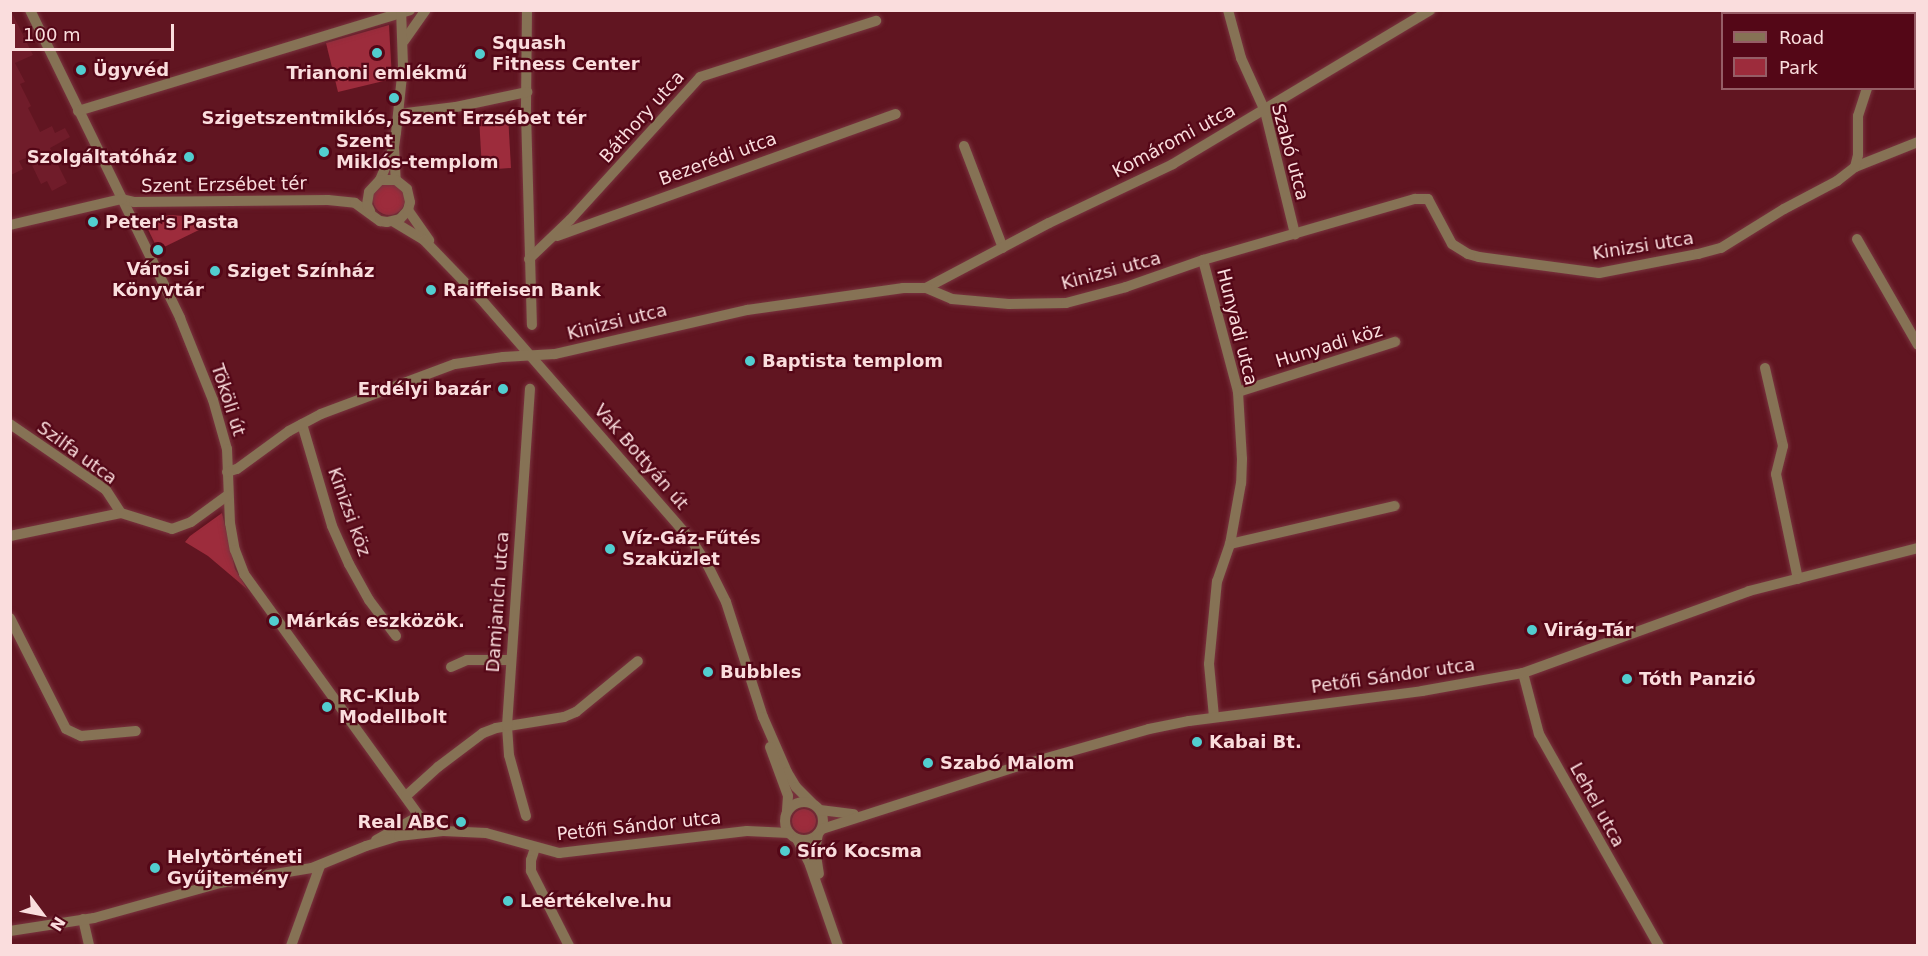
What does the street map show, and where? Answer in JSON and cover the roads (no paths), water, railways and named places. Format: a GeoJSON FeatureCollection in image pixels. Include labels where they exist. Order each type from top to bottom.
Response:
{"type":"FeatureCollection","features":[{"type":"Feature","properties":{"kind":"street","name":"Tököli út"},"geometry":{"type":"LineString","coordinates":[[30,10],[180,318],[213,400],[227,449],[228,495],[235,550],[244,574],[419,816]]}},
{"type":"Feature","properties":{"kind":"street"},"geometry":{"type":"LineString","coordinates":[[404,41],[426,10]]}},
{"type":"Feature","properties":{"kind":"street"},"geometry":{"type":"LineString","coordinates":[[527,10],[529,259],[532,325]]}},
{"type":"Feature","properties":{"kind":"street","name":"Szabó utca"},"geometry":{"type":"LineString","coordinates":[[1228,10],[1241,58],[1265,111],[1295,234]]}},
{"type":"Feature","properties":{"kind":"street","name":"Komáromi utca"},"geometry":{"type":"LineString","coordinates":[[926,288],[1173,164],[1265,111],[1430,10]]}},
{"type":"Feature","properties":{"kind":"street"},"geometry":{"type":"LineString","coordinates":[[78,111],[404,11],[404,41],[394,147],[396,180]]}},
{"type":"Feature","properties":{"kind":"street","name":"Báthory utca"},"geometry":{"type":"LineString","coordinates":[[529,259],[553,237],[700,77],[876,21]]}},
{"type":"Feature","properties":{"kind":"street"},"geometry":{"type":"LineString","coordinates":[[1855,167],[1858,155],[1858,116],[1866,90]]}},
{"type":"Feature","properties":{"kind":"street"},"geometry":{"type":"LineString","coordinates":[[398,114],[456,107],[527,92]]}},
{"type":"Feature","properties":{"kind":"street","name":"Bezerédi utca"},"geometry":{"type":"LineString","coordinates":[[553,237],[896,114]]}},
{"type":"Feature","properties":{"kind":"street","name":"Kinizsi utca"},"geometry":{"type":"LineString","coordinates":[[227,472],[237,469],[302,424],[385,388],[455,363],[555,354],[758,308],[814,298],[926,288],[952,299],[1009,304],[1066,303],[1126,287],[1203,260],[1362,213],[1421,199],[1428,200],[1433,205],[1452,244],[1468,254],[1531,265],[1599,273],[1721,248],[1784,209],[1837,182],[1855,167],[1917,142]]}},
{"type":"Feature","properties":{"kind":"street"},"geometry":{"type":"LineString","coordinates":[[964,146],[1003,248]]}},
{"type":"Feature","properties":{"kind":"street"},"geometry":{"type":"LineString","coordinates":[[370,211],[367,198],[369,192],[380,180],[394,147]]}},
{"type":"Feature","properties":{"kind":"street"},"geometry":{"type":"LineString","coordinates":[[380,180],[396,180],[407,189],[410,202],[408,210],[394,222]]}},
{"type":"Feature","properties":{"kind":"street","name":"Szent Erzsébet tér"},"geometry":{"type":"LineString","coordinates":[[328,200],[369,192]]}},
{"type":"Feature","properties":{"kind":"street","name":"Szent Erzsébet tér"},"geometry":{"type":"LineString","coordinates":[[10,225],[122,199],[134,202],[328,200],[355,203],[370,211],[380,221],[394,222]]}},
{"type":"Feature","properties":{"kind":"street","name":"Vak Bottyán út"},"geometry":{"type":"LineString","coordinates":[[408,210],[438,253],[531,356],[701,554],[726,602],[763,717],[775,764],[788,796],[786,814]]}},
{"type":"Feature","properties":{"kind":"street","name":"Vak Bottyán út"},"geometry":{"type":"LineString","coordinates":[[394,222],[410,229],[438,253]]}},
{"type":"Feature","properties":{"kind":"street"},"geometry":{"type":"LineString","coordinates":[[1857,239],[1917,345]]}},
{"type":"Feature","properties":{"kind":"street","name":"Hunyadi utca"},"geometry":{"type":"LineString","coordinates":[[1203,260],[1238,392],[1241,476],[1230,544],[1217,581],[1209,664],[1214,717]]}},
{"type":"Feature","properties":{"kind":"street","name":"Hunyadi köz"},"geometry":{"type":"LineString","coordinates":[[1238,392],[1395,342]]}},
{"type":"Feature","properties":{"kind":"street"},"geometry":{"type":"LineString","coordinates":[[1765,368],[1784,446],[1776,474],[1798,579]]}},
{"type":"Feature","properties":{"kind":"street","name":"Damjanich utca"},"geometry":{"type":"LineString","coordinates":[[526,816],[509,755],[507,726],[530,389]]}},
{"type":"Feature","properties":{"kind":"street","name":"Szilfa utca"},"geometry":{"type":"LineString","coordinates":[[10,424],[106,490],[121,513]]}},
{"type":"Feature","properties":{"kind":"street","name":"Kinizsi köz"},"geometry":{"type":"LineString","coordinates":[[302,424],[332,526],[369,600],[396,636]]}},
{"type":"Feature","properties":{"kind":"street"},"geometry":{"type":"LineString","coordinates":[[10,536],[121,513],[172,529],[191,522],[228,495]]}},
{"type":"Feature","properties":{"kind":"street"},"geometry":{"type":"LineString","coordinates":[[1230,544],[1395,506]]}},
{"type":"Feature","properties":{"kind":"street","name":"Petőfi Sándor utca"},"geometry":{"type":"LineString","coordinates":[[820,832],[867,814],[1149,729],[1214,717],[1422,691],[1523,673],[1749,591],[1917,548]]}},
{"type":"Feature","properties":{"kind":"street"},"geometry":{"type":"LineString","coordinates":[[10,618],[66,729],[81,736],[136,731]]}},
{"type":"Feature","properties":{"kind":"street"},"geometry":{"type":"LineString","coordinates":[[451,667],[467,660],[511,660]]}},
{"type":"Feature","properties":{"kind":"street"},"geometry":{"type":"LineString","coordinates":[[406,796],[483,733],[507,726],[564,717],[576,712],[638,661]]}},
{"type":"Feature","properties":{"kind":"street","name":"Lehel utca"},"geometry":{"type":"LineString","coordinates":[[1523,673],[1539,734],[1659,945]]}},
{"type":"Feature","properties":{"kind":"street","name":"Vak Bottyán út"},"geometry":{"type":"LineString","coordinates":[[763,717],[791,780],[816,806]]}},
{"type":"Feature","properties":{"kind":"street"},"geometry":{"type":"LineString","coordinates":[[826,906],[816,854],[824,822],[816,806],[795,803],[786,814],[793,836],[803,847],[826,906],[838,945]]}},
{"type":"Feature","properties":{"kind":"street","name":"Petőfi Sándor utca"},"geometry":{"type":"LineString","coordinates":[[816,806],[867,814]]}},
{"type":"Feature","properties":{"kind":"street","name":"Petőfi Sándor utca"},"geometry":{"type":"LineString","coordinates":[[366,846],[399,836],[443,831],[486,833],[536,848],[570,853],[607,846],[747,831],[775,824],[786,814]]}},
{"type":"Feature","properties":{"kind":"street"},"geometry":{"type":"LineString","coordinates":[[10,931],[83,919],[220,883],[278,876],[320,866],[366,846],[419,816],[443,831]]}},
{"type":"Feature","properties":{"kind":"street","name":"Petőfi Sándor utca"},"geometry":{"type":"LineString","coordinates":[[747,831],[793,836]]}},
{"type":"Feature","properties":{"kind":"street"},"geometry":{"type":"LineString","coordinates":[[793,836],[808,840],[820,832]]}},
{"type":"Feature","properties":{"kind":"street"},"geometry":{"type":"LineString","coordinates":[[536,848],[531,860],[531,871],[569,945]]}},
{"type":"Feature","properties":{"kind":"street"},"geometry":{"type":"LineString","coordinates":[[291,945],[320,866]]}},
{"type":"Feature","properties":{"kind":"street"},"geometry":{"type":"LineString","coordinates":[[83,919],[89,945]]}},
{"type":"Feature","properties":{"kind":"place","name":"Trianoni emlékmű"},"geometry":{"type":"Point","coordinates":[377,53]}},
{"type":"Feature","properties":{"kind":"place","name":"Squash Fitness Center"},"geometry":{"type":"Point","coordinates":[480,54]}},
{"type":"Feature","properties":{"kind":"place","name":"Ügyvéd"},"geometry":{"type":"Point","coordinates":[81,70]}},
{"type":"Feature","properties":{"kind":"place","name":"Szigetszentmiklós, Szent Erzsébet tér"},"geometry":{"type":"Point","coordinates":[394,98]}},
{"type":"Feature","properties":{"kind":"place","name":"Szent Miklós-templom"},"geometry":{"type":"Point","coordinates":[324,152]}},
{"type":"Feature","properties":{"kind":"place","name":"Szolgáltatóház"},"geometry":{"type":"Point","coordinates":[189,157]}},
{"type":"Feature","properties":{"kind":"place","name":"Peter's Pasta"},"geometry":{"type":"Point","coordinates":[93,222]}},
{"type":"Feature","properties":{"kind":"place","name":"Városi Könyvtár"},"geometry":{"type":"Point","coordinates":[158,250]}},
{"type":"Feature","properties":{"kind":"place","name":"Sziget Színház"},"geometry":{"type":"Point","coordinates":[215,271]}},
{"type":"Feature","properties":{"kind":"place","name":"Raiffeisen Bank"},"geometry":{"type":"Point","coordinates":[431,290]}},
{"type":"Feature","properties":{"kind":"place","name":"Baptista templom"},"geometry":{"type":"Point","coordinates":[750,361]}},
{"type":"Feature","properties":{"kind":"place","name":"Erdélyi bazár"},"geometry":{"type":"Point","coordinates":[503,389]}},
{"type":"Feature","properties":{"kind":"place","name":"Víz-Gáz-Fűtés Szaküzlet"},"geometry":{"type":"Point","coordinates":[610,549]}},
{"type":"Feature","properties":{"kind":"place","name":"Márkás eszközök."},"geometry":{"type":"Point","coordinates":[274,621]}},
{"type":"Feature","properties":{"kind":"place","name":"Virág-Tár"},"geometry":{"type":"Point","coordinates":[1532,630]}},
{"type":"Feature","properties":{"kind":"place","name":"Bubbles"},"geometry":{"type":"Point","coordinates":[708,672]}},
{"type":"Feature","properties":{"kind":"place","name":"Tóth Panzió"},"geometry":{"type":"Point","coordinates":[1627,679]}},
{"type":"Feature","properties":{"kind":"place","name":"RC-Klub Modellbolt"},"geometry":{"type":"Point","coordinates":[327,707]}},
{"type":"Feature","properties":{"kind":"place","name":"Kabai Bt."},"geometry":{"type":"Point","coordinates":[1197,742]}},
{"type":"Feature","properties":{"kind":"place","name":"Szabó Malom"},"geometry":{"type":"Point","coordinates":[928,763]}},
{"type":"Feature","properties":{"kind":"place","name":"Real ABC"},"geometry":{"type":"Point","coordinates":[461,822]}},
{"type":"Feature","properties":{"kind":"place","name":"Síró Kocsma"},"geometry":{"type":"Point","coordinates":[785,851]}},
{"type":"Feature","properties":{"kind":"place","name":"Helytörténeti Gyűjtemény"},"geometry":{"type":"Point","coordinates":[155,868]}},
{"type":"Feature","properties":{"kind":"place","name":"Leértékelve.hu"},"geometry":{"type":"Point","coordinates":[508,901]}}]}
